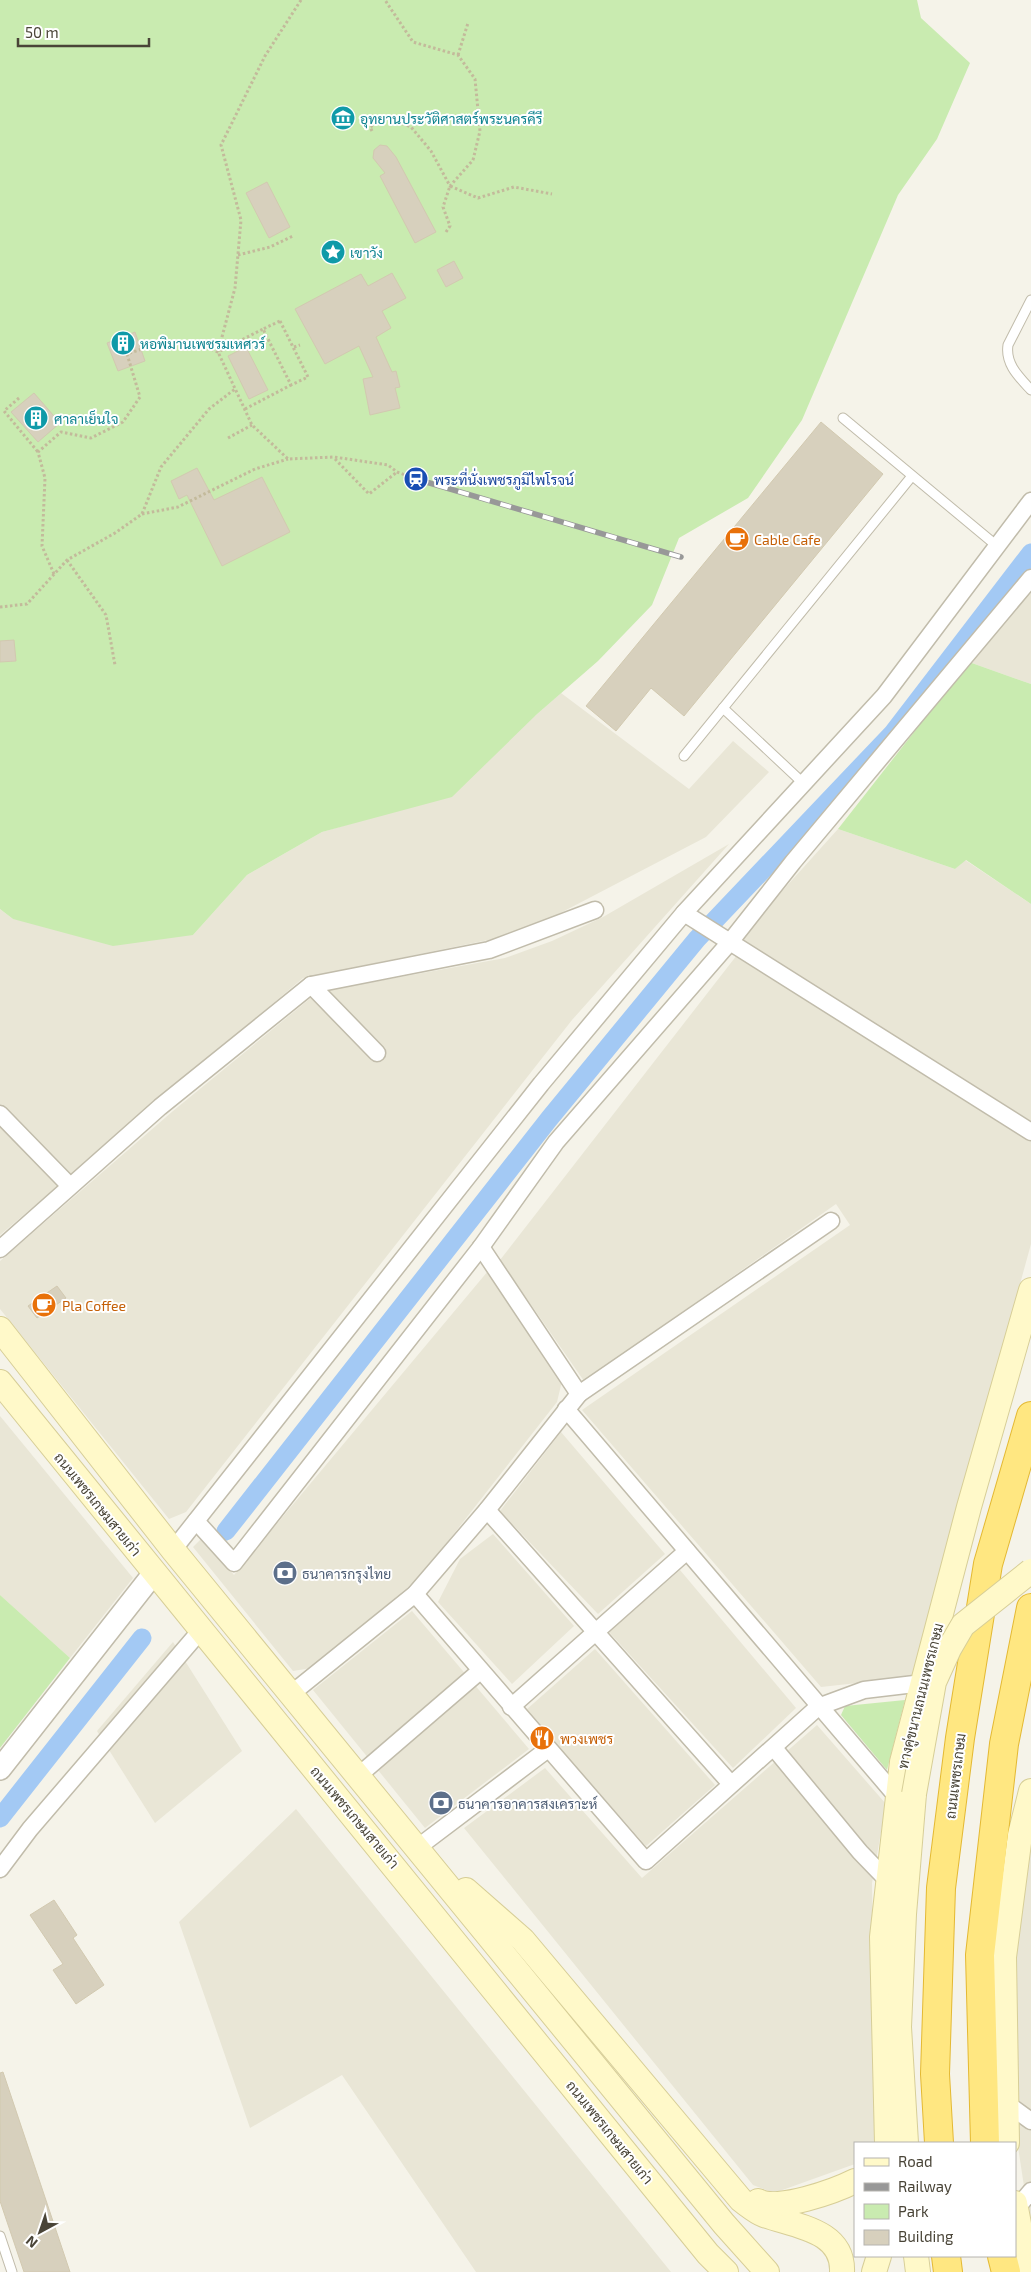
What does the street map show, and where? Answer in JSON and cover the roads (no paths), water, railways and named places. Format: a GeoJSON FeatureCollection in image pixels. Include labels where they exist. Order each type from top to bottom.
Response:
{"type":"FeatureCollection","features":[{"type":"Feature","properties":{"kind":"highway","name":"ถนนเพชรเกษม"},"geometry":{"type":"LineString","coordinates":[[939,2142],[935,2074],[942,1888],[958,1756],[988,1564],[1031,1416]]}},
{"type":"Feature","properties":{"kind":"highway"},"geometry":{"type":"LineString","coordinates":[[985,2142],[980,1955],[1004,1744],[1031,1608]]}},
{"type":"Feature","properties":{"kind":"highway"},"geometry":{"type":"LineString","coordinates":[[946,2257],[948,2272]]}},
{"type":"Feature","properties":{"kind":"highway"},"geometry":{"type":"LineString","coordinates":[[1002,2257],[1006,2272]]}},
{"type":"Feature","properties":{"kind":"main road","name":"ทางคู่ขนานถนนเพชรเกษม"},"geometry":{"type":"LineString","coordinates":[[885,2139],[882,1937],[888,1881],[906,1796],[902,1762],[969,1507],[1031,1290]]}},
{"type":"Feature","properties":{"kind":"main road","name":"ถนนเพชรเกษมสายเก่า"},"geometry":{"type":"LineString","coordinates":[[0,1328],[173,1550],[724,2224],[767,2272]]}},
{"type":"Feature","properties":{"kind":"main road","name":"ถนนเพชรเกษมสายเก่า"},"geometry":{"type":"LineString","coordinates":[[0,1382],[200,1630],[407,1881],[713,2263],[726,2272]]}},
{"type":"Feature","properties":{"kind":"main road"},"geometry":{"type":"LineString","coordinates":[[906,2142],[899,2028],[904,1914],[906,1796],[934,1682],[949,1649],[963,1625],[1031,1571]]}},
{"type":"Feature","properties":{"kind":"main road"},"geometry":{"type":"LineString","coordinates":[[1006,2142],[1004,1957],[1020,1835],[1031,1791]]}},
{"type":"Feature","properties":{"kind":"main road"},"geometry":{"type":"LineString","coordinates":[[417,1848],[523,1940],[741,2200],[761,2214],[821,2234],[835,2246],[843,2258],[842,2272]]}},
{"type":"Feature","properties":{"kind":"main road"},"geometry":{"type":"LineString","coordinates":[[704,2157],[747,2195],[764,2205],[788,2204],[854,2181]]}},
{"type":"Feature","properties":{"kind":"main road"},"geometry":{"type":"LineString","coordinates":[[1016,2211],[1028,2272]]}},
{"type":"Feature","properties":{"kind":"main road"},"geometry":{"type":"LineString","coordinates":[[874,2272],[879,2257]]}},
{"type":"Feature","properties":{"kind":"main road"},"geometry":{"type":"LineString","coordinates":[[916,2257],[918,2272]]}},
{"type":"Feature","properties":{"kind":"street"},"geometry":{"type":"LineString","coordinates":[[173,1550],[541,1084],[803,783],[884,696],[1031,501]]}},
{"type":"Feature","properties":{"kind":"street"},"geometry":{"type":"LineString","coordinates":[[196,1521],[234,1563],[481,1247],[556,1142],[725,939],[793,862],[1031,578]]}},
{"type":"Feature","properties":{"kind":"street"},"geometry":{"type":"LineString","coordinates":[[0,1249],[160,1107],[311,985],[489,950],[595,910]]}},
{"type":"Feature","properties":{"kind":"street"},"geometry":{"type":"LineString","coordinates":[[689,916],[1031,1132]]}},
{"type":"Feature","properties":{"kind":"street"},"geometry":{"type":"LineString","coordinates":[[311,985],[377,1052]]}},
{"type":"Feature","properties":{"kind":"street"},"geometry":{"type":"LineString","coordinates":[[0,1114],[70,1186]]}},
{"type":"Feature","properties":{"kind":"street"},"geometry":{"type":"LineString","coordinates":[[291,1694],[414,1594],[487,1510],[579,1394],[831,1221]]}},
{"type":"Feature","properties":{"kind":"street"},"geometry":{"type":"LineString","coordinates":[[481,1247],[579,1394]]}},
{"type":"Feature","properties":{"kind":"street"},"geometry":{"type":"LineString","coordinates":[[566,1409],[818,1707],[906,1796]]}},
{"type":"Feature","properties":{"kind":"street"},"geometry":{"type":"LineString","coordinates":[[487,1510],[731,1784]]}},
{"type":"Feature","properties":{"kind":"street"},"geometry":{"type":"LineString","coordinates":[[511,1707],[687,1551]]}},
{"type":"Feature","properties":{"kind":"street"},"geometry":{"type":"LineString","coordinates":[[0,1769],[154,1573]]}},
{"type":"Feature","properties":{"kind":"street"},"geometry":{"type":"LineString","coordinates":[[414,1594],[646,1860],[818,1707],[864,1690],[923,1683]]}},
{"type":"Feature","properties":{"kind":"street"},"geometry":{"type":"LineString","coordinates":[[0,1869],[30,1829],[200,1630]]}},
{"type":"Feature","properties":{"kind":"street"},"geometry":{"type":"LineString","coordinates":[[358,1776],[480,1671]]}},
{"type":"Feature","properties":{"kind":"street"},"geometry":{"type":"LineString","coordinates":[[774,1748],[860,1852],[888,1881]]}},
{"type":"Feature","properties":{"kind":"street"},"geometry":{"type":"LineString","coordinates":[[417,1848],[548,1749]]}},
{"type":"Feature","properties":{"kind":"street"},"geometry":{"type":"LineString","coordinates":[[1006,2103],[1031,2121]]}},
{"type":"Feature","properties":{"kind":"street"},"geometry":{"type":"LineString","coordinates":[[1016,2205],[1031,2191]]}},
{"type":"Feature","properties":{"kind":"lane"},"geometry":{"type":"LineString","coordinates":[[1031,300],[1008,345],[1007,353],[1013,369],[1031,390]]}},
{"type":"Feature","properties":{"kind":"lane"},"geometry":{"type":"LineString","coordinates":[[843,418],[997,546]]}},
{"type":"Feature","properties":{"kind":"lane"},"geometry":{"type":"LineString","coordinates":[[684,756],[912,476]]}},
{"type":"Feature","properties":{"kind":"lane"},"geometry":{"type":"LineString","coordinates":[[723,708],[803,783]]}},
{"type":"Feature","properties":{"kind":"lane"},"geometry":{"type":"LineString","coordinates":[[0,2236],[12,2272]]}},
{"type":"Feature","properties":{"kind":"waterway"},"geometry":{"type":"LineString","coordinates":[[226,1531],[549,1119],[697,939],[893,733],[1031,553]]}},
{"type":"Feature","properties":{"kind":"waterway"},"geometry":{"type":"LineString","coordinates":[[0,1818],[142,1638]]}},
{"type":"Feature","properties":{"kind":"railway"},"geometry":{"type":"LineString","coordinates":[[416,479],[681,557]]}},
{"type":"Feature","properties":{"kind":"place","name":"อุทยานประวัติศาสตร์พระนครคีรี"},"geometry":{"type":"Point","coordinates":[343,118]}},
{"type":"Feature","properties":{"kind":"place","name":"เขาวัง"},"geometry":{"type":"Point","coordinates":[333,252]}},
{"type":"Feature","properties":{"kind":"place","name":"หอพิมานเพชรมเหศวร์"},"geometry":{"type":"Point","coordinates":[123,343]}},
{"type":"Feature","properties":{"kind":"place","name":"ศาลาเย็นใจ"},"geometry":{"type":"Point","coordinates":[36,418]}},
{"type":"Feature","properties":{"kind":"place","name":"พระที่นั่งเพชรภูมิไพโรจน์"},"geometry":{"type":"Point","coordinates":[416,479]}},
{"type":"Feature","properties":{"kind":"place","name":"Cable Cafe"},"geometry":{"type":"Point","coordinates":[737,539]}},
{"type":"Feature","properties":{"kind":"place","name":"Pla Coffee"},"geometry":{"type":"Point","coordinates":[44,1305]}},
{"type":"Feature","properties":{"kind":"place","name":"ธนาคารกรุงไทย"},"geometry":{"type":"Point","coordinates":[285,1573]}},
{"type":"Feature","properties":{"kind":"place","name":"พวงเพชร"},"geometry":{"type":"Point","coordinates":[542,1738]}},
{"type":"Feature","properties":{"kind":"place","name":"ธนาคารอาคารสงเคราะห์"},"geometry":{"type":"Point","coordinates":[441,1803]}}]}
